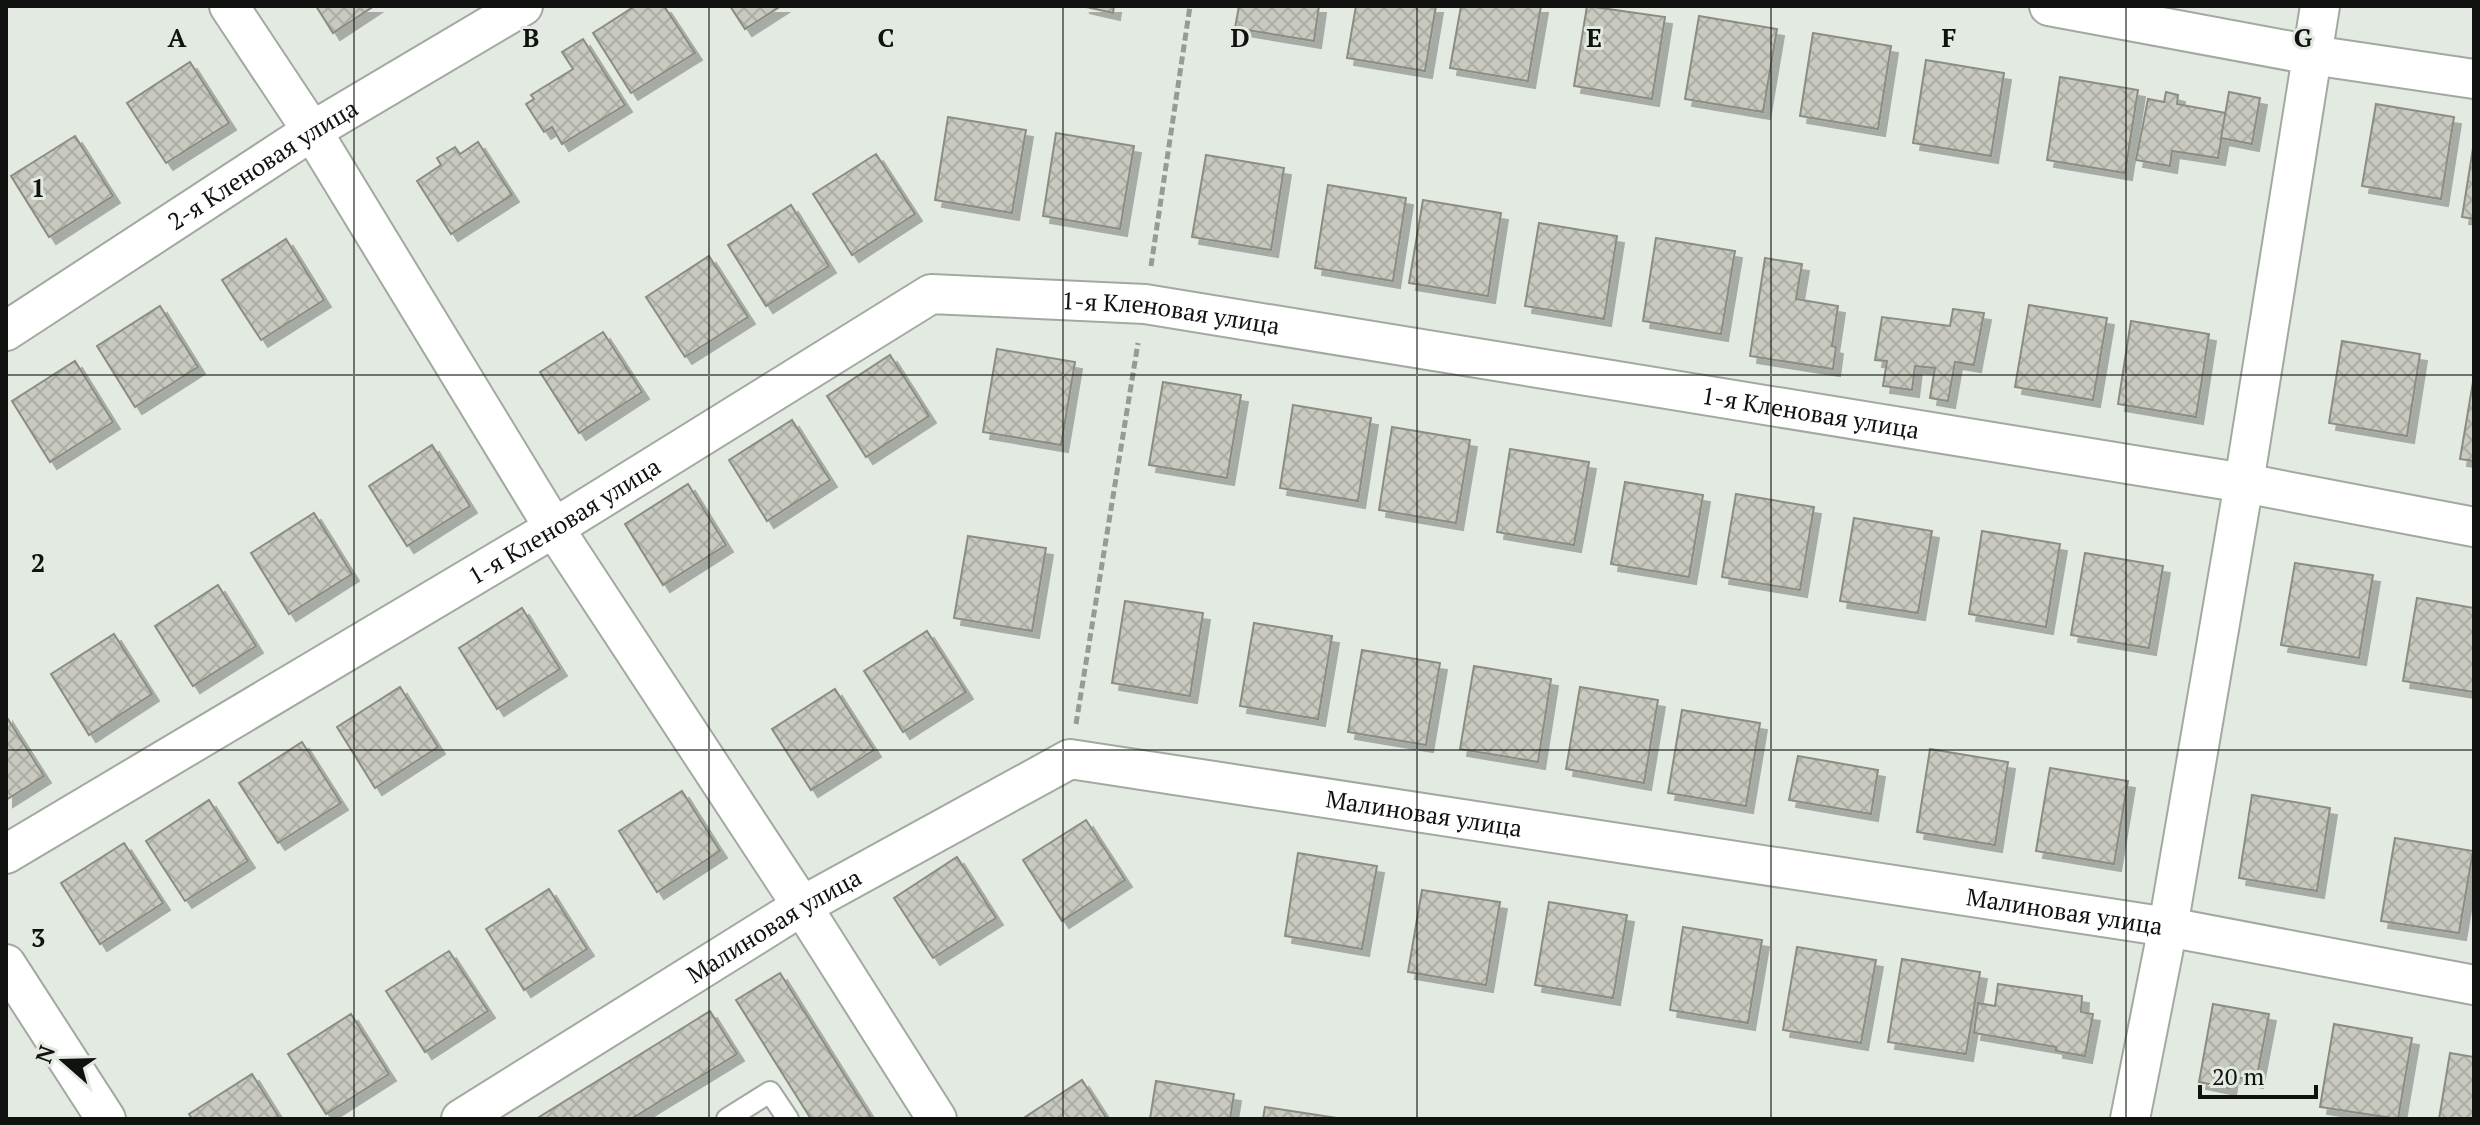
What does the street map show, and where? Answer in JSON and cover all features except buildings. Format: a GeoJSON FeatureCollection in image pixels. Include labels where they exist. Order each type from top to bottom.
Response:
{"type":"FeatureCollection","features":[{"type":"Feature","properties":{"kind":"street"},"geometry":{"type":"LineString","coordinates":[[229,6],[312,131],[554,528],[802,906],[937,1119]]}},
{"type":"Feature","properties":{"kind":"street","name":"2-я Кленовая улица"},"geometry":{"type":"LineString","coordinates":[[6,331],[312,131],[523,6]]}},
{"type":"Feature","properties":{"kind":"street"},"geometry":{"type":"LineString","coordinates":[[2049,6],[2312,55],[2474,79]]}},
{"type":"Feature","properties":{"kind":"street"},"geometry":{"type":"LineString","coordinates":[[2130,1119],[2168,927],[2244,483],[2320,6]]}},
{"type":"Feature","properties":{"kind":"street","name":"1-я Кленовая улица"},"geometry":{"type":"LineString","coordinates":[[6,854],[554,528],[931,294],[1145,304],[2244,483],[2474,527]]}},
{"type":"Feature","properties":{"kind":"street","name":"Малиновая улица"},"geometry":{"type":"LineString","coordinates":[[461,1119],[802,906],[1070,759],[2168,927],[2474,985]]}},
{"type":"Feature","properties":{"kind":"street"},"geometry":{"type":"LineString","coordinates":[[6,964],[106,1119]]}},
{"type":"Feature","properties":{"kind":"lane"},"geometry":{"type":"LineString","coordinates":[[727,1119],[770,1092],[788,1119]]}},
{"type":"Feature","properties":{"kind":"path"},"geometry":{"type":"LineString","coordinates":[[1070,759],[1145,304],[1190,6]]}}]}
